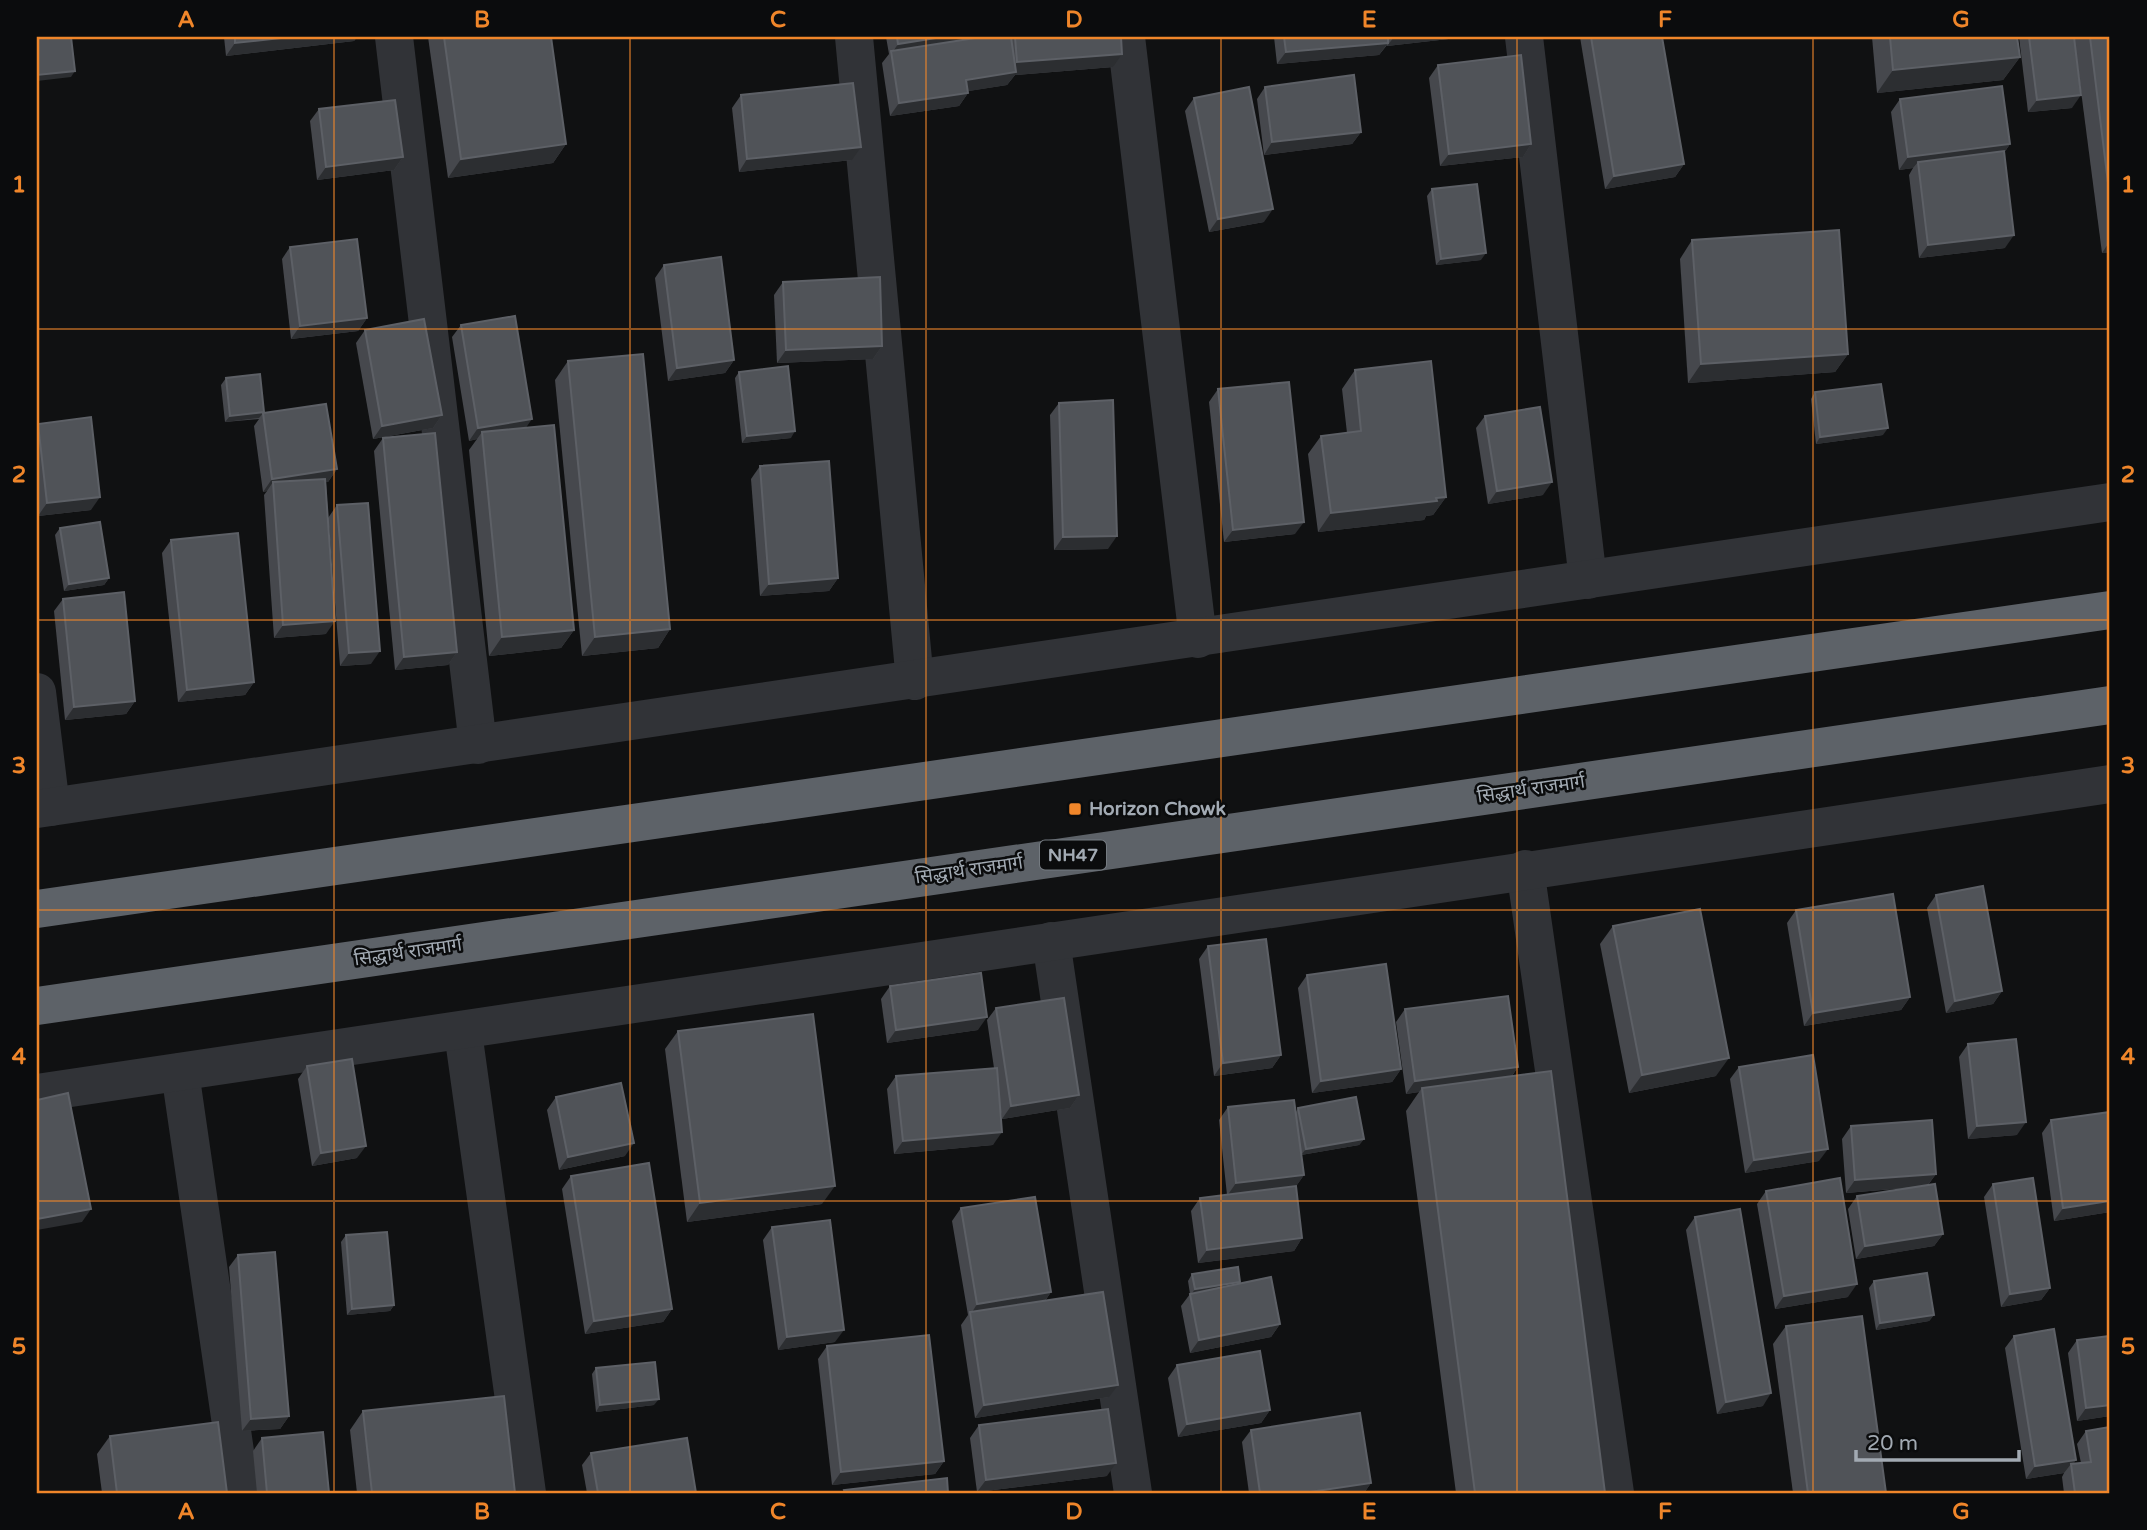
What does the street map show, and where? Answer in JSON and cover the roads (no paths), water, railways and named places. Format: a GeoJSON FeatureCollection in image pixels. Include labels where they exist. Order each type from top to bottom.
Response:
{"type":"FeatureCollection","features":[{"type":"Feature","properties":{"kind":"highway"},"geometry":{"type":"LineString","coordinates":[[37,909],[2110,610]]}},
{"type":"Feature","properties":{"kind":"highway","name":"सिद्धार्थ राजमार्ग"},"geometry":{"type":"LineString","coordinates":[[37,1006],[2110,705]]}},
{"type":"Feature","properties":{"kind":"street"},"geometry":{"type":"LineString","coordinates":[[394,37],[478,745]]}},
{"type":"Feature","properties":{"kind":"street"},"geometry":{"type":"LineString","coordinates":[[854,37],[915,681]]}},
{"type":"Feature","properties":{"kind":"street"},"geometry":{"type":"LineString","coordinates":[[1126,37],[1198,639]]}},
{"type":"Feature","properties":{"kind":"street"},"geometry":{"type":"LineString","coordinates":[[1524,37],[1588,580]]}},
{"type":"Feature","properties":{"kind":"street"},"geometry":{"type":"LineString","coordinates":[[37,692],[44,808],[2110,502]]}},
{"type":"Feature","properties":{"kind":"street"},"geometry":{"type":"LineString","coordinates":[[37,1093],[463,1032],[1525,869],[2110,784]]}},
{"type":"Feature","properties":{"kind":"street"},"geometry":{"type":"LineString","coordinates":[[1525,869],[1615,1493]]}},
{"type":"Feature","properties":{"kind":"street"},"geometry":{"type":"LineString","coordinates":[[1051,941],[1133,1493]]}},
{"type":"Feature","properties":{"kind":"street"},"geometry":{"type":"LineString","coordinates":[[463,1032],[527,1493]]}},
{"type":"Feature","properties":{"kind":"street"},"geometry":{"type":"LineString","coordinates":[[180,1073],[241,1493]]}},
{"type":"Feature","properties":{"kind":"place","name":"Horizon Chowk"},"geometry":{"type":"Point","coordinates":[1075,809]}}]}
